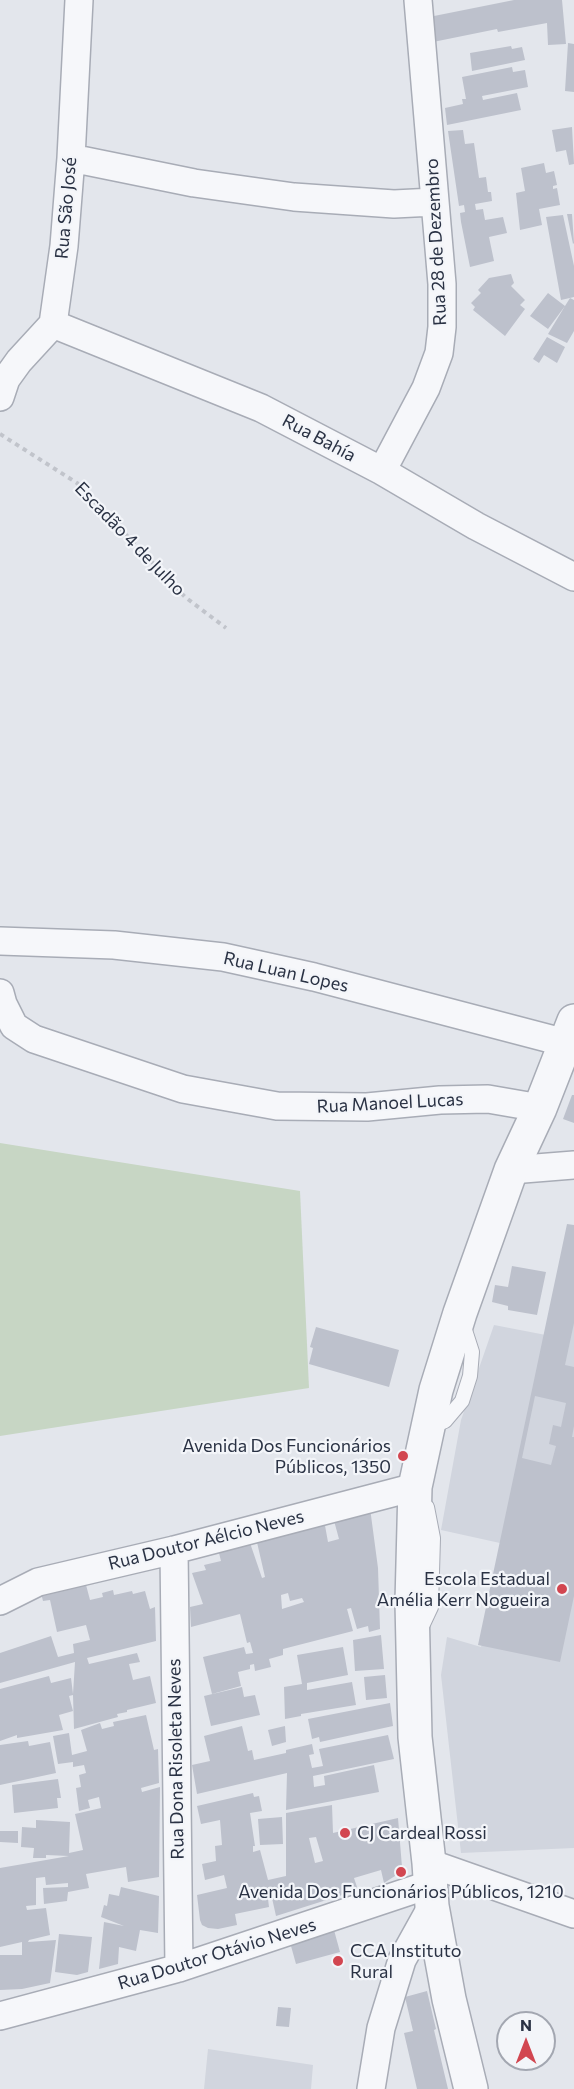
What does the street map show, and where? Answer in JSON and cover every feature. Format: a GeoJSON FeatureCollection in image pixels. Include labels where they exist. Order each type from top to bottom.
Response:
{"type":"FeatureCollection","features":[{"type":"Feature","properties":{"kind":"street","name":"Rua São José"},"geometry":{"type":"LineString","coordinates":[[53,324],[64,246],[79,0]]}},
{"type":"Feature","properties":{"kind":"street","name":"Rua 28 de Dezembro"},"geometry":{"type":"LineString","coordinates":[[382,471],[426,388],[439,353],[442,327],[442,284],[418,0]]}},
{"type":"Feature","properties":{"kind":"street"},"geometry":{"type":"LineString","coordinates":[[71,158],[194,183],[294,197],[394,204],[434,202]]}},
{"type":"Feature","properties":{"kind":"street"},"geometry":{"type":"LineString","coordinates":[[0,397],[6,379],[19,361],[53,324]]}},
{"type":"Feature","properties":{"kind":"street","name":"Rua Bahía"},"geometry":{"type":"LineString","coordinates":[[53,324],[261,408],[382,471],[476,526],[574,577]]}},
{"type":"Feature","properties":{"kind":"street","name":"Rua Luan Lopes"},"geometry":{"type":"LineString","coordinates":[[0,941],[114,945],[224,957],[570,1032]]}},
{"type":"Feature","properties":{"kind":"street","name":"Rua Manoel Lucas"},"geometry":{"type":"LineString","coordinates":[[0,993],[14,1026],[34,1039],[183,1089],[277,1106],[367,1107],[440,1100],[488,1099],[540,1108]]}},
{"type":"Feature","properties":{"kind":"street"},"geometry":{"type":"LineString","coordinates":[[471,2089],[449,1999],[431,1884],[416,1737],[413,1633],[415,1487],[436,1390],[460,1313],[512,1170],[570,1032]]}},
{"type":"Feature","properties":{"kind":"street"},"geometry":{"type":"LineString","coordinates":[[512,1170],[574,1165]]}},
{"type":"Feature","properties":{"kind":"street","name":"Rua Doutor Aélcio Neves"},"geometry":{"type":"LineString","coordinates":[[0,1601],[38,1582],[174,1550],[415,1487]]}},
{"type":"Feature","properties":{"kind":"street","name":"Rua Dona Risoleta Neves"},"geometry":{"type":"LineString","coordinates":[[174,1550],[179,1968]]}},
{"type":"Feature","properties":{"kind":"street"},"geometry":{"type":"LineString","coordinates":[[431,1884],[574,1914]]}},
{"type":"Feature","properties":{"kind":"street"},"geometry":{"type":"LineString","coordinates":[[371,2089],[381,2028],[402,1960],[431,1884]]}},
{"type":"Feature","properties":{"kind":"street","name":"Rua Doutor Otávio Neves"},"geometry":{"type":"LineString","coordinates":[[0,2016],[179,1968],[431,1884]]}},
{"type":"Feature","properties":{"kind":"path","name":"Escadão 4 de Julho"},"geometry":{"type":"LineString","coordinates":[[0,434],[77,483],[185,597],[226,628]]}},
{"type":"Feature","properties":{"kind":"shaded area"},"geometry":{"type":"Polygon","coordinates":[[[574,1234],[574,1848],[461,1853],[441,1675],[447,1637],[481,1647],[509,1545],[441,1530],[461,1420],[494,1325],[551,1336],[574,1234]]]}},
{"type":"Feature","properties":{"kind":"shaded area"},"geometry":{"type":"Polygon","coordinates":[[[208,2049],[313,2065],[311,2089],[204,2089],[208,2049]]]}},
{"type":"Feature","properties":{"kind":"green space"},"geometry":{"type":"Polygon","coordinates":[[[0,1143],[300,1191],[309,1388],[0,1436],[0,1143]]]}},
{"type":"Feature","properties":{"kind":"building"},"geometry":{"type":"Polygon","coordinates":[[[514,0],[562,0],[566,44],[548,45],[547,23],[498,32],[497,29],[433,42],[429,17],[514,0]]]}},
{"type":"Feature","properties":{"kind":"building"},"geometry":{"type":"Polygon","coordinates":[[[568,43],[574,44],[574,92],[565,91],[568,43]]]}},
{"type":"Feature","properties":{"kind":"building"},"geometry":{"type":"Polygon","coordinates":[[[511,46],[512,49],[522,47],[525,60],[472,71],[470,53],[511,46]]]}},
{"type":"Feature","properties":{"kind":"building"},"geometry":{"type":"Polygon","coordinates":[[[512,67],[513,72],[525,70],[528,87],[482,96],[483,100],[517,93],[521,110],[447,125],[445,108],[463,104],[462,99],[466,99],[462,77],[512,67]]]}},
{"type":"Feature","properties":{"kind":"building"},"geometry":{"type":"Polygon","coordinates":[[[572,127],[574,164],[569,165],[566,150],[556,152],[552,130],[572,127]]]}},
{"type":"Feature","properties":{"kind":"building"},"geometry":{"type":"Polygon","coordinates":[[[463,130],[465,144],[474,143],[479,178],[486,177],[488,192],[491,192],[492,201],[475,204],[476,210],[483,209],[485,220],[503,217],[507,233],[489,237],[494,261],[470,267],[460,213],[465,212],[464,205],[459,206],[448,131],[463,130]]]}},
{"type":"Feature","properties":{"kind":"building"},"geometry":{"type":"Polygon","coordinates":[[[544,163],[546,173],[554,171],[557,185],[553,186],[553,189],[557,188],[560,205],[539,209],[542,225],[520,230],[516,193],[525,191],[521,168],[544,163]]]}},
{"type":"Feature","properties":{"kind":"building"},"geometry":{"type":"Polygon","coordinates":[[[567,214],[572,214],[573,244],[567,214]]]}},
{"type":"Feature","properties":{"kind":"building"},"geometry":{"type":"Polygon","coordinates":[[[563,215],[574,266],[574,297],[561,300],[546,217],[563,215]]]}},
{"type":"Feature","properties":{"kind":"building"},"geometry":{"type":"Polygon","coordinates":[[[511,274],[514,283],[511,286],[525,300],[520,305],[525,309],[505,336],[473,310],[475,307],[471,303],[481,293],[478,290],[489,278],[511,274]]]}},
{"type":"Feature","properties":{"kind":"building"},"geometry":{"type":"Polygon","coordinates":[[[548,293],[565,306],[548,329],[530,316],[548,293]]]}},
{"type":"Feature","properties":{"kind":"building"},"geometry":{"type":"Polygon","coordinates":[[[570,298],[574,300],[574,331],[567,343],[548,334],[570,298]]]}},
{"type":"Feature","properties":{"kind":"building"},"geometry":{"type":"Polygon","coordinates":[[[547,337],[565,347],[557,363],[544,355],[539,363],[533,359],[547,337]]]}},
{"type":"Feature","properties":{"kind":"building"},"geometry":{"type":"Polygon","coordinates":[[[572,1095],[574,1095],[574,1123],[563,1119],[572,1095]]]}},
{"type":"Feature","properties":{"kind":"building"},"geometry":{"type":"Polygon","coordinates":[[[567,1224],[574,1225],[574,1323],[565,1365],[574,1367],[572,1437],[574,1437],[574,1596],[560,1662],[478,1645],[567,1224]],[[535,1396],[522,1458],[551,1465],[556,1446],[549,1444],[553,1425],[561,1427],[566,1403],[535,1396]]]}},
{"type":"Feature","properties":{"kind":"building"},"geometry":{"type":"Polygon","coordinates":[[[512,1266],[546,1272],[537,1315],[508,1310],[508,1306],[492,1302],[495,1285],[508,1287],[512,1266]]]}},
{"type":"Feature","properties":{"kind":"building"},"geometry":{"type":"Polygon","coordinates":[[[316,1327],[399,1350],[389,1387],[309,1364],[313,1348],[310,1347],[316,1327]]]}},
{"type":"Feature","properties":{"kind":"building"},"geometry":{"type":"Polygon","coordinates":[[[370,1508],[378,1568],[380,1629],[369,1632],[368,1626],[357,1629],[351,1608],[347,1609],[353,1631],[283,1649],[283,1655],[269,1659],[271,1667],[255,1671],[254,1664],[250,1665],[250,1669],[238,1672],[241,1686],[212,1694],[203,1657],[244,1647],[246,1654],[253,1653],[250,1642],[247,1643],[240,1614],[191,1627],[190,1607],[203,1604],[192,1573],[206,1570],[204,1565],[221,1561],[218,1549],[249,1540],[262,1578],[265,1577],[256,1538],[324,1520],[328,1542],[339,1539],[333,1517],[370,1508]],[[288,1593],[281,1595],[282,1609],[304,1602],[302,1598],[290,1601],[288,1593]]]}},
{"type":"Feature","properties":{"kind":"building"},"geometry":{"type":"Polygon","coordinates":[[[85,1581],[90,1600],[103,1597],[102,1593],[113,1590],[114,1595],[145,1591],[150,1609],[155,1607],[156,1641],[87,1658],[89,1664],[137,1653],[140,1662],[129,1664],[133,1680],[150,1676],[156,1703],[127,1710],[127,1712],[117,1714],[118,1717],[74,1729],[73,1695],[69,1696],[73,1711],[59,1715],[63,1730],[17,1738],[17,1735],[0,1741],[0,1689],[49,1676],[51,1683],[71,1678],[73,1694],[75,1662],[0,1683],[0,1653],[51,1636],[58,1657],[74,1653],[73,1644],[90,1640],[86,1625],[57,1632],[50,1600],[43,1601],[41,1593],[85,1581]]]}},
{"type":"Feature","properties":{"kind":"building"},"geometry":{"type":"Polygon","coordinates":[[[381,1635],[384,1669],[355,1671],[353,1640],[381,1635]]]}},
{"type":"Feature","properties":{"kind":"building"},"geometry":{"type":"Polygon","coordinates":[[[343,1647],[348,1675],[307,1683],[307,1690],[352,1682],[356,1705],[301,1714],[301,1716],[285,1719],[284,1687],[302,1684],[297,1655],[343,1647]]]}},
{"type":"Feature","properties":{"kind":"building"},"geometry":{"type":"Polygon","coordinates":[[[385,1675],[387,1698],[366,1700],[364,1677],[385,1675]]]}},
{"type":"Feature","properties":{"kind":"building"},"geometry":{"type":"Polygon","coordinates":[[[242,1687],[244,1697],[255,1695],[260,1715],[211,1726],[204,1696],[242,1687]]]}},
{"type":"Feature","properties":{"kind":"building"},"geometry":{"type":"Polygon","coordinates":[[[390,1703],[393,1726],[320,1742],[319,1737],[312,1739],[308,1719],[390,1703]]]}},
{"type":"Feature","properties":{"kind":"building"},"geometry":{"type":"Polygon","coordinates":[[[146,1715],[154,1750],[158,1749],[159,1783],[141,1788],[142,1792],[160,1787],[159,1877],[128,1882],[126,1867],[86,1874],[89,1888],[68,1892],[67,1901],[44,1904],[43,1888],[68,1887],[68,1883],[46,1885],[45,1877],[36,1878],[36,1905],[26,1906],[27,1910],[46,1908],[50,1935],[28,1942],[56,1940],[50,1983],[22,1989],[0,1990],[0,1955],[22,1955],[22,1942],[0,1947],[0,1868],[69,1856],[46,1855],[46,1858],[33,1858],[34,1848],[21,1847],[22,1827],[36,1828],[36,1820],[70,1822],[69,1853],[83,1850],[75,1814],[101,1808],[99,1797],[88,1800],[90,1808],[79,1811],[76,1788],[81,1787],[79,1775],[86,1773],[84,1765],[73,1767],[73,1762],[58,1764],[53,1736],[69,1733],[72,1755],[87,1751],[81,1730],[100,1723],[102,1729],[114,1726],[113,1722],[146,1715]]]}},
{"type":"Feature","properties":{"kind":"building"},"geometry":{"type":"Polygon","coordinates":[[[242,1726],[248,1751],[252,1750],[254,1760],[312,1744],[314,1754],[309,1755],[312,1768],[323,1766],[319,1749],[388,1735],[394,1759],[313,1776],[314,1787],[325,1785],[324,1776],[374,1765],[379,1792],[286,1810],[287,1773],[197,1794],[192,1765],[210,1761],[204,1736],[242,1726]]]}},
{"type":"Feature","properties":{"kind":"building"},"geometry":{"type":"Polygon","coordinates":[[[285,1726],[286,1742],[272,1746],[268,1730],[285,1726]]]}},
{"type":"Feature","properties":{"kind":"building"},"geometry":{"type":"Polygon","coordinates":[[[28,1741],[29,1746],[50,1742],[56,1773],[0,1785],[0,1745],[28,1741]]]}},
{"type":"Feature","properties":{"kind":"building"},"geometry":{"type":"Polygon","coordinates":[[[58,1779],[61,1798],[57,1798],[58,1808],[14,1813],[12,1785],[58,1779]]]}},
{"type":"Feature","properties":{"kind":"building"},"geometry":{"type":"Polygon","coordinates":[[[253,1793],[254,1797],[259,1796],[262,1811],[250,1813],[255,1846],[253,1846],[253,1852],[260,1850],[268,1880],[286,1876],[286,1813],[332,1805],[333,1833],[398,1818],[402,1867],[395,1876],[384,1883],[381,1870],[354,1878],[358,1890],[276,1916],[272,1898],[268,1899],[269,1907],[235,1914],[237,1925],[218,1929],[208,1928],[202,1925],[200,1920],[197,1895],[227,1888],[224,1875],[205,1880],[202,1864],[216,1861],[215,1846],[222,1845],[220,1820],[201,1824],[197,1806],[253,1793]],[[316,1837],[309,1838],[315,1863],[323,1861],[316,1837]]]}},
{"type":"Feature","properties":{"kind":"building"},"geometry":{"type":"Polygon","coordinates":[[[282,1817],[283,1844],[260,1845],[258,1819],[282,1817]]]}},
{"type":"Feature","properties":{"kind":"building"},"geometry":{"type":"Polygon","coordinates":[[[0,1831],[18,1831],[18,1843],[0,1842],[0,1831]]]}},
{"type":"Feature","properties":{"kind":"building"},"geometry":{"type":"Polygon","coordinates":[[[121,1887],[159,1896],[158,1933],[140,1930],[136,1951],[119,1947],[118,1964],[99,1969],[104,1922],[124,1926],[101,1917],[104,1905],[107,1906],[109,1894],[119,1896],[121,1887]]]}},
{"type":"Feature","properties":{"kind":"building"},"geometry":{"type":"Polygon","coordinates":[[[334,1930],[340,1952],[296,1964],[291,1946],[334,1930]]]}},
{"type":"Feature","properties":{"kind":"building"},"geometry":{"type":"Polygon","coordinates":[[[59,1934],[92,1937],[88,1972],[77,1975],[55,1972],[59,1934]]]}},
{"type":"Feature","properties":{"kind":"building"},"geometry":{"type":"Polygon","coordinates":[[[427,1991],[448,2089],[417,2089],[404,2033],[413,2031],[405,1997],[427,1991]]]}},
{"type":"Feature","properties":{"kind":"building"},"geometry":{"type":"Polygon","coordinates":[[[278,2007],[291,2008],[289,2027],[276,2026],[278,2007]]]}},
{"type":"Feature","properties":{"kind":"place","name":"Avenida Dos Funcionários Públicos, 1350"},"geometry":{"type":"Point","coordinates":[403,1456]}},
{"type":"Feature","properties":{"kind":"place","name":"Escola Estadual Amélia Kerr Nogueira"},"geometry":{"type":"Point","coordinates":[562,1589]}},
{"type":"Feature","properties":{"kind":"place","name":"CJ Cardeal Rossi"},"geometry":{"type":"Point","coordinates":[345,1833]}},
{"type":"Feature","properties":{"kind":"place","name":"Avenida Dos Funcionários Públicos, 1210"},"geometry":{"type":"Point","coordinates":[401,1872]}},
{"type":"Feature","properties":{"kind":"place","name":"CCA Instituto Rural"},"geometry":{"type":"Point","coordinates":[338,1961]}}]}
